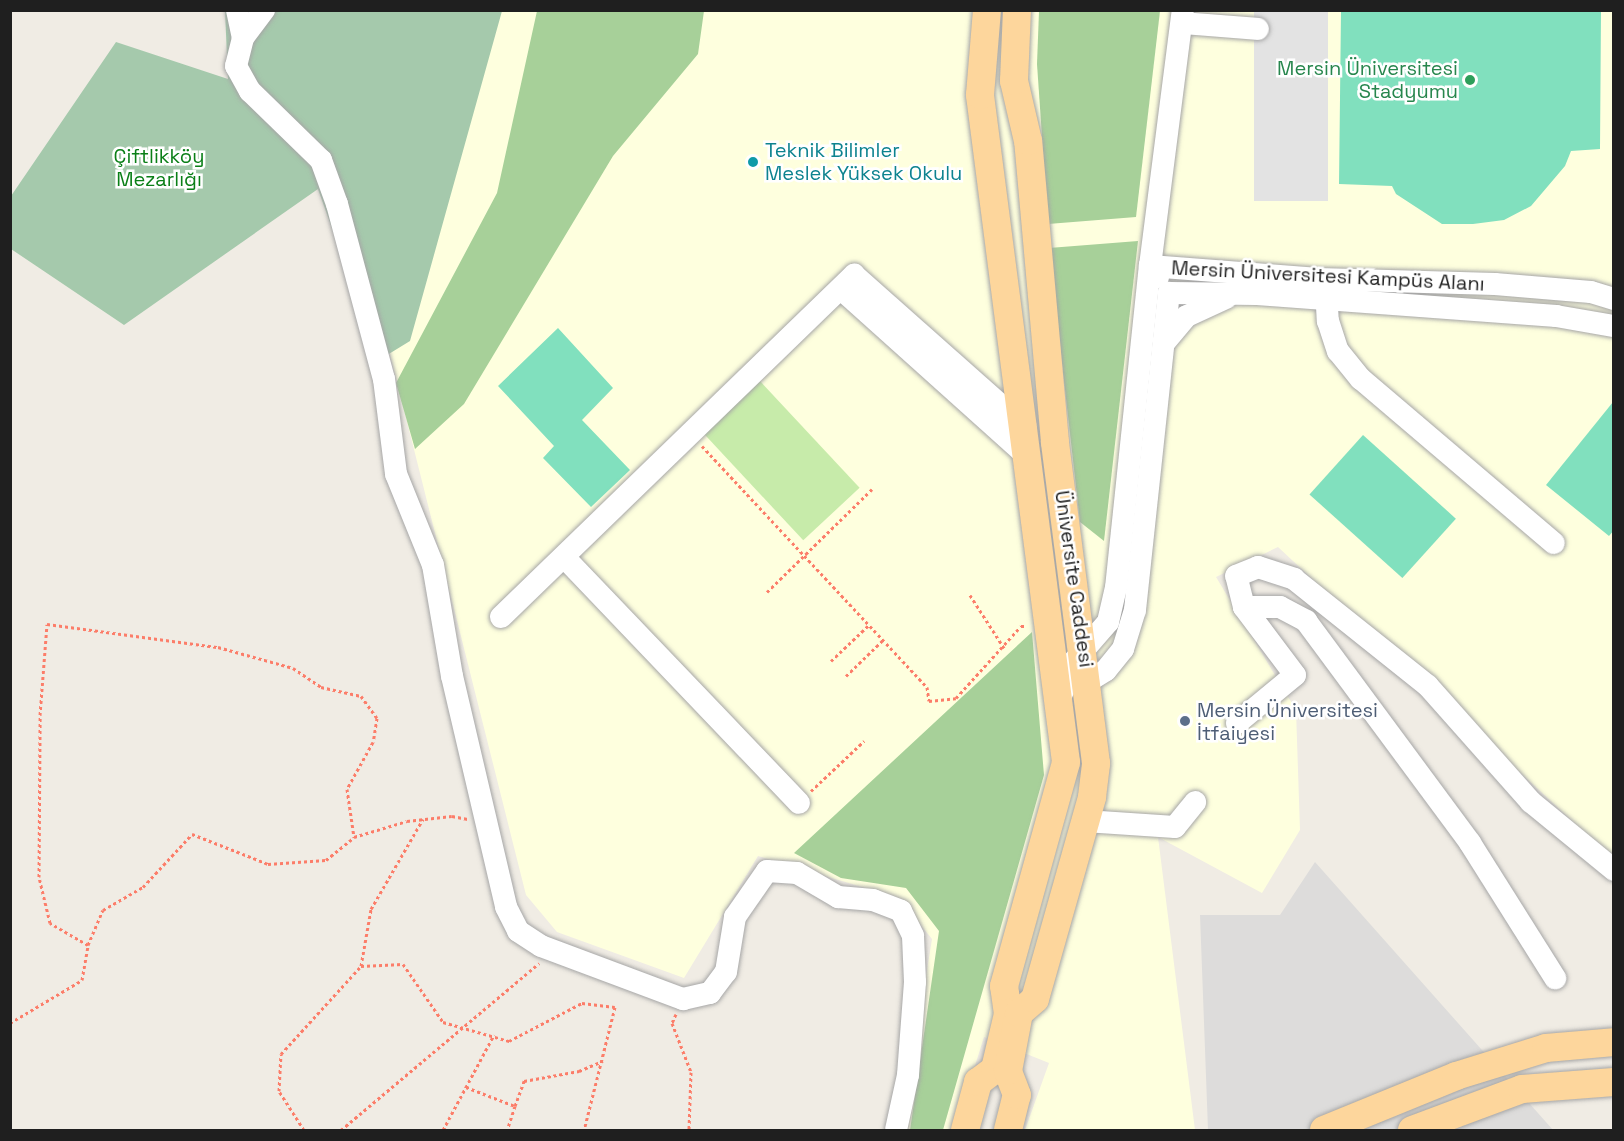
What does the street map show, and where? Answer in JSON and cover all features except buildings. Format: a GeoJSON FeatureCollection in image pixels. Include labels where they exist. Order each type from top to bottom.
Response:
{"type":"FeatureCollection","features":[{"type":"Feature","properties":{"kind":"main road"},"geometry":{"type":"LineString","coordinates":[[965,1131],[978,1082],[995,1069],[1008,1014],[1004,986],[1066,762],[980,96],[987,10]]}},
{"type":"Feature","properties":{"kind":"main road","name":"Üniversite Caddesi"},"geometry":{"type":"LineString","coordinates":[[1008,1131],[1017,1095],[1008,1071],[1019,1013],[1035,999],[1085,821],[1096,763],[1080,668],[1055,442],[1028,141],[1014,81],[1017,10]]}},
{"type":"Feature","properties":{"kind":"main road"},"geometry":{"type":"LineString","coordinates":[[1324,1131],[1456,1076],[1531,1053],[1614,1042]]}},
{"type":"Feature","properties":{"kind":"main road"},"geometry":{"type":"LineString","coordinates":[[1412,1131],[1522,1089],[1614,1082]]}},
{"type":"Feature","properties":{"kind":"street"},"geometry":{"type":"LineString","coordinates":[[237,10],[243,38]]}},
{"type":"Feature","properties":{"kind":"street"},"geometry":{"type":"LineString","coordinates":[[264,10],[243,38],[236,66],[250,91],[321,160],[337,204],[384,380],[396,474],[433,565],[452,676],[486,823],[506,907],[518,931],[554,950],[683,999],[710,993],[726,972],[735,917],[766,871],[797,873],[838,897],[873,900],[901,911],[914,936],[915,982],[908,1075],[896,1131]]}},
{"type":"Feature","properties":{"kind":"street"},"geometry":{"type":"LineString","coordinates":[[1170,293],[1150,266],[1182,17],[1258,28]]}},
{"type":"Feature","properties":{"kind":"street","name":"Mersin Üniversitesi Kampüs Alanı"},"geometry":{"type":"LineString","coordinates":[[1614,299],[1591,292],[1495,284],[1326,290],[1235,294],[1170,293],[1135,610],[1123,649],[1106,670],[1080,668],[1108,622],[1116,588],[1150,266],[1326,290],[1556,316],[1614,326]]}},
{"type":"Feature","properties":{"kind":"street"},"geometry":{"type":"LineString","coordinates":[[501,617],[854,275],[1024,427]]}},
{"type":"Feature","properties":{"kind":"street"},"geometry":{"type":"LineString","coordinates":[[841,289],[1027,456]]}},
{"type":"Feature","properties":{"kind":"street"},"geometry":{"type":"LineString","coordinates":[[1326,290],[1328,321],[1338,351],[1361,379],[1554,543]]}},
{"type":"Feature","properties":{"kind":"street"},"geometry":{"type":"LineString","coordinates":[[1164,343],[1186,316],[1235,294]]}},
{"type":"Feature","properties":{"kind":"street"},"geometry":{"type":"LineString","coordinates":[[564,557],[799,804]]}},
{"type":"Feature","properties":{"kind":"street"},"geometry":{"type":"LineString","coordinates":[[1238,723],[1295,675],[1244,607],[1236,576],[1258,567],[1294,579],[1428,686],[1532,802],[1614,870]]}},
{"type":"Feature","properties":{"kind":"street"},"geometry":{"type":"LineString","coordinates":[[1244,607],[1280,608],[1306,621],[1470,843],[1555,978]]}},
{"type":"Feature","properties":{"kind":"street"},"geometry":{"type":"LineString","coordinates":[[1050,631],[1080,668],[1059,701]]}},
{"type":"Feature","properties":{"kind":"street"},"geometry":{"type":"LineString","coordinates":[[1085,821],[1174,827],[1195,802]]}},
{"type":"Feature","properties":{"kind":"path"},"geometry":{"type":"LineString","coordinates":[[691,434],[927,687],[929,701],[956,698],[1004,648],[1021,626],[1050,631]]}},
{"type":"Feature","properties":{"kind":"path"},"geometry":{"type":"LineString","coordinates":[[767,592],[872,489]]}},
{"type":"Feature","properties":{"kind":"path"},"geometry":{"type":"LineString","coordinates":[[970,595],[1004,648]]}},
{"type":"Feature","properties":{"kind":"path"},"geometry":{"type":"LineString","coordinates":[[88,945],[50,923],[39,877],[40,715],[46,624],[218,647],[293,668],[321,687],[362,696],[377,718],[373,742],[347,789],[354,837]]}},
{"type":"Feature","properties":{"kind":"path"},"geometry":{"type":"LineString","coordinates":[[831,661],[869,625]]}},
{"type":"Feature","properties":{"kind":"path"},"geometry":{"type":"LineString","coordinates":[[846,676],[883,640]]}},
{"type":"Feature","properties":{"kind":"path"},"geometry":{"type":"LineString","coordinates":[[799,804],[864,741]]}},
{"type":"Feature","properties":{"kind":"path"},"geometry":{"type":"LineString","coordinates":[[10,1023],[82,980],[88,945],[103,910],[143,887],[192,834],[267,864],[326,860],[354,837],[423,819],[452,816],[486,823]]}},
{"type":"Feature","properties":{"kind":"path"},"geometry":{"type":"LineString","coordinates":[[304,1131],[279,1091],[281,1054],[361,966],[371,909],[423,819]]}},
{"type":"Feature","properties":{"kind":"path"},"geometry":{"type":"LineString","coordinates":[[341,1131],[426,1056],[466,1027],[554,950]]}},
{"type":"Feature","properties":{"kind":"path"},"geometry":{"type":"LineString","coordinates":[[361,966],[403,964],[443,1022],[509,1041],[582,1003],[615,1007],[584,1131]]}},
{"type":"Feature","properties":{"kind":"path"},"geometry":{"type":"LineString","coordinates":[[683,999],[672,1023],[692,1072],[688,1131]]}},
{"type":"Feature","properties":{"kind":"path"},"geometry":{"type":"LineString","coordinates":[[443,1131],[494,1035]]}},
{"type":"Feature","properties":{"kind":"path"},"geometry":{"type":"LineString","coordinates":[[507,1131],[524,1081],[579,1071],[603,1061]]}},
{"type":"Feature","properties":{"kind":"path"},"geometry":{"type":"LineString","coordinates":[[466,1087],[515,1106]]}},
{"type":"Feature","properties":{"kind":"shaded area"},"geometry":{"type":"Polygon","coordinates":[[[294,10],[1613,11],[1613,859],[1278,547],[1216,577],[1296,710],[1300,830],[1262,893],[1158,837],[1195,1130],[1025,1130],[1049,1063],[984,1037],[955,1130],[901,1130],[932,939],[899,898],[758,856],[684,978],[557,932],[526,895],[341,159],[294,10]]]}},
{"type":"Feature","properties":{"kind":"shaded area"},"geometry":{"type":"Polygon","coordinates":[[[1254,11],[1328,11],[1328,201],[1254,201],[1254,11]]]}},
{"type":"Feature","properties":{"kind":"shaded area"},"geometry":{"type":"Polygon","coordinates":[[[1315,862],[1553,1130],[1208,1130],[1200,915],[1280,915],[1315,862]]]}},
{"type":"Feature","properties":{"kind":"green space","name":"Çiftlikköy Mezarlığı"},"geometry":{"type":"Polygon","coordinates":[[[225,11],[502,11],[410,341],[379,360],[318,189],[124,325],[11,249],[11,196],[116,42],[228,79],[225,11]]]}},
{"type":"Feature","properties":{"kind":"green space"},"geometry":{"type":"Polygon","coordinates":[[[537,11],[704,11],[698,54],[613,156],[464,404],[415,449],[396,383],[497,193],[537,11]]]}},
{"type":"Feature","properties":{"kind":"green space"},"geometry":{"type":"Polygon","coordinates":[[[1039,11],[1160,11],[1136,217],[1048,224],[1037,64],[1039,11]]]}},
{"type":"Feature","properties":{"kind":"green space","name":"Mersin Üniversitesi Stadyumu"},"geometry":{"type":"Polygon","coordinates":[[[1341,11],[1601,11],[1600,149],[1571,151],[1565,166],[1531,206],[1504,220],[1473,224],[1442,224],[1396,194],[1392,186],[1339,184],[1341,11]]]}},
{"type":"Feature","properties":{"kind":"green space"},"geometry":{"type":"Polygon","coordinates":[[[1138,241],[1104,541],[1080,522],[1049,248],[1138,241]]]}},
{"type":"Feature","properties":{"kind":"green space"},"geometry":{"type":"Polygon","coordinates":[[[558,328],[613,388],[582,420],[630,470],[591,507],[543,458],[554,446],[498,386],[558,328]]]}},
{"type":"Feature","properties":{"kind":"green space"},"geometry":{"type":"Polygon","coordinates":[[[760,381],[860,488],[803,540],[704,434],[760,381]]]}},
{"type":"Feature","properties":{"kind":"green space"},"geometry":{"type":"Polygon","coordinates":[[[1613,402],[1614,530],[1609,536],[1546,485],[1613,402]]]}},
{"type":"Feature","properties":{"kind":"green space"},"geometry":{"type":"Polygon","coordinates":[[[1363,435],[1456,519],[1402,578],[1309,494],[1363,435]]]}},
{"type":"Feature","properties":{"kind":"green space"},"geometry":{"type":"Polygon","coordinates":[[[1032,632],[1044,775],[943,1130],[910,1130],[939,931],[906,888],[841,878],[794,853],[1032,632]]]}},
{"type":"Feature","properties":{"kind":"place","name":"Mersin Üniversitesi Stadyumu"},"geometry":{"type":"Point","coordinates":[1470,80]}},
{"type":"Feature","properties":{"kind":"place","name":"Teknik Bilimler Meslek Yüksek Okulu"},"geometry":{"type":"Point","coordinates":[753,162]}},
{"type":"Feature","properties":{"kind":"place","name":"Mersin Üniversitesi İtfaiyesi"},"geometry":{"type":"Point","coordinates":[1185,721]}}]}
